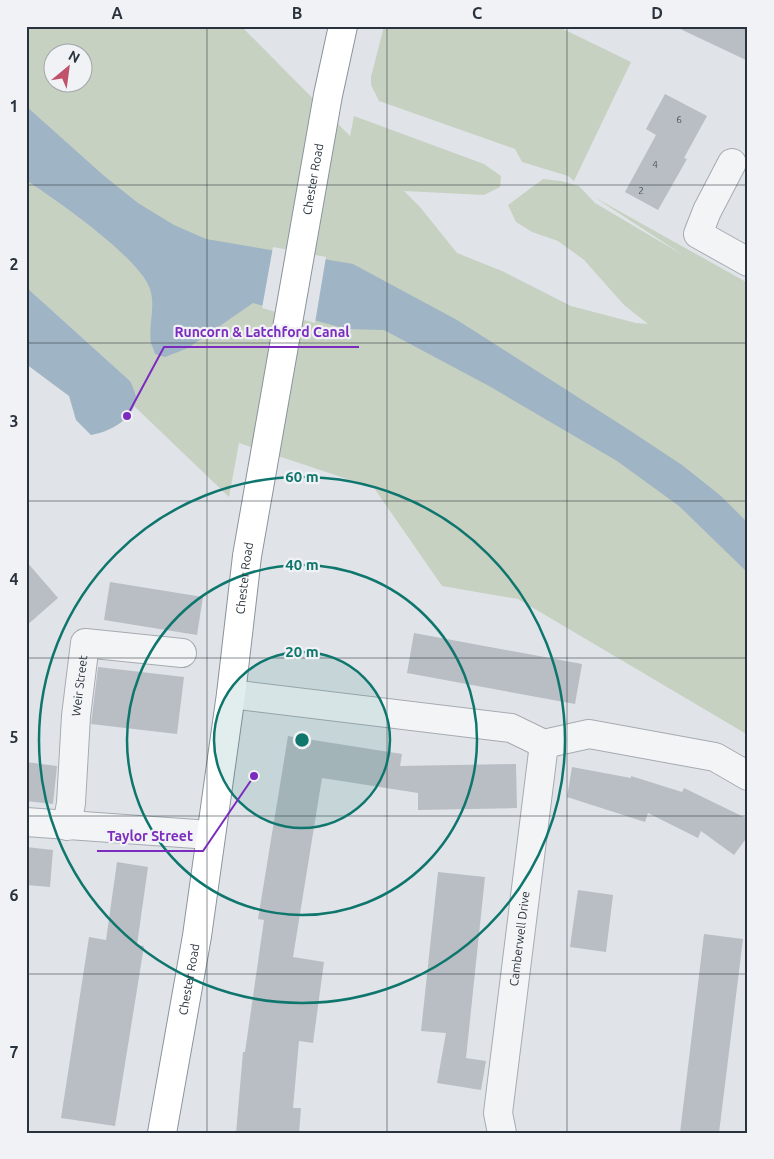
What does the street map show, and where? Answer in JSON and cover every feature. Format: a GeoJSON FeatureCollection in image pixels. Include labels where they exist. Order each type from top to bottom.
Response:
{"type":"FeatureCollection","features":[{"type":"Feature","properties":{"kind":"highway","name":"Chester Road"},"geometry":{"type":"LineString","coordinates":[[162,1133],[197,936],[210,835],[232,694],[247,556],[326,108],[343,26]]}},
{"type":"Feature","properties":{"kind":"street"},"geometry":{"type":"LineString","coordinates":[[732,163],[698,234],[748,262]]}},
{"type":"Feature","properties":{"kind":"street","name":"Weir Street"},"geometry":{"type":"LineString","coordinates":[[67,826],[71,803],[76,716],[85,643],[182,653]]}},
{"type":"Feature","properties":{"kind":"street"},"geometry":{"type":"LineString","coordinates":[[232,694],[511,728],[544,744],[589,734],[715,757],[748,776]]}},
{"type":"Feature","properties":{"kind":"street","name":"Camberwell Drive"},"geometry":{"type":"LineString","coordinates":[[502,1133],[498,1113],[544,744]]}},
{"type":"Feature","properties":{"kind":"street"},"geometry":{"type":"LineString","coordinates":[[26,822],[210,835]]}},
{"type":"Feature","properties":{"kind":"green space"},"geometry":{"type":"Polygon","coordinates":[[[26,26],[241,26],[350,136],[354,116],[484,164],[501,176],[500,187],[484,195],[404,191],[420,207],[457,253],[502,271],[571,306],[636,323],[648,324],[624,305],[584,260],[558,241],[532,232],[516,222],[508,205],[543,179],[579,186],[595,203],[683,255],[594,197],[748,283],[748,735],[518,599],[442,586],[374,488],[239,443],[229,497],[134,406],[136,394],[130,381],[26,287],[26,26]]]}},
{"type":"Feature","properties":{"kind":"green space"},"geometry":{"type":"Polygon","coordinates":[[[384,26],[557,26],[631,62],[574,181],[568,176],[522,162],[515,149],[379,101],[371,85],[371,77],[384,26]]]}},
{"type":"Feature","properties":{"kind":"water"},"geometry":{"type":"Polygon","coordinates":[[[26,106],[103,175],[138,203],[174,225],[206,239],[353,264],[457,320],[626,428],[682,465],[721,496],[748,523],[748,573],[679,506],[617,461],[489,386],[384,330],[346,329],[253,303],[188,348],[165,357],[155,354],[150,336],[152,296],[143,276],[114,246],[95,230],[26,180],[26,106]]]}},
{"type":"Feature","properties":{"kind":"water"},"geometry":{"type":"Polygon","coordinates":[[[26,287],[130,381],[136,396],[135,404],[132,411],[121,423],[106,431],[91,435],[76,420],[69,396],[26,364],[26,287]]]}},
{"type":"Feature","properties":{"kind":"pier"},"geometry":{"type":"Polygon","coordinates":[[[273,247],[326,257],[315,323],[262,308],[273,247]]]}},
{"type":"Feature","properties":{"kind":"building"},"geometry":{"type":"Polygon","coordinates":[[[674,26],[748,26],[748,61],[674,26]]]}},
{"type":"Feature","properties":{"kind":"building"},"geometry":{"type":"Polygon","coordinates":[[[665,94],[707,116],[684,158],[687,159],[658,210],[625,192],[656,135],[646,129],[665,94]]]}},
{"type":"Feature","properties":{"kind":"building"},"geometry":{"type":"Polygon","coordinates":[[[26,561],[58,598],[26,626],[26,561]]]}},
{"type":"Feature","properties":{"kind":"building"},"geometry":{"type":"Polygon","coordinates":[[[110,582],[203,597],[197,635],[104,620],[110,582]]]}},
{"type":"Feature","properties":{"kind":"building"},"geometry":{"type":"Polygon","coordinates":[[[414,633],[582,664],[575,704],[407,673],[414,633]]]}},
{"type":"Feature","properties":{"kind":"building"},"geometry":{"type":"Polygon","coordinates":[[[98,667],[184,677],[177,734],[91,724],[98,667]]]}},
{"type":"Feature","properties":{"kind":"building"},"geometry":{"type":"Polygon","coordinates":[[[288,736],[402,754],[400,766],[516,764],[517,808],[418,810],[418,793],[322,778],[293,957],[324,962],[313,1043],[299,1041],[293,1108],[301,1108],[299,1133],[236,1133],[243,1052],[245,1052],[264,920],[258,919],[288,736]]]}},
{"type":"Feature","properties":{"kind":"building"},"geometry":{"type":"Polygon","coordinates":[[[26,762],[57,766],[53,804],[26,801],[26,762]]]}},
{"type":"Feature","properties":{"kind":"building"},"geometry":{"type":"Polygon","coordinates":[[[572,767],[631,778],[631,776],[682,792],[684,788],[748,819],[748,836],[734,855],[701,831],[698,838],[648,813],[645,822],[567,797],[572,767]]]}},
{"type":"Feature","properties":{"kind":"building"},"geometry":{"type":"Polygon","coordinates":[[[26,847],[53,850],[50,887],[26,885],[26,847]]]}},
{"type":"Feature","properties":{"kind":"building"},"geometry":{"type":"Polygon","coordinates":[[[117,862],[148,867],[137,945],[144,946],[115,1126],[61,1118],[89,937],[106,940],[117,862]]]}},
{"type":"Feature","properties":{"kind":"building"},"geometry":{"type":"Polygon","coordinates":[[[438,872],[485,877],[466,1058],[486,1061],[481,1090],[437,1083],[446,1033],[421,1031],[438,872]]]}},
{"type":"Feature","properties":{"kind":"building"},"geometry":{"type":"Polygon","coordinates":[[[578,890],[613,895],[606,952],[570,947],[578,890]]]}},
{"type":"Feature","properties":{"kind":"building"},"geometry":{"type":"Polygon","coordinates":[[[704,934],[743,939],[719,1133],[680,1133],[704,934]]]}},
{"type":"Feature","properties":{"kind":"place","name":"Runcorn & Latchford Canal"},"geometry":{"type":"Point","coordinates":[127,416]}},
{"type":"Feature","properties":{"kind":"place","name":"Taylor Street"},"geometry":{"type":"Point","coordinates":[254,776]}}]}
